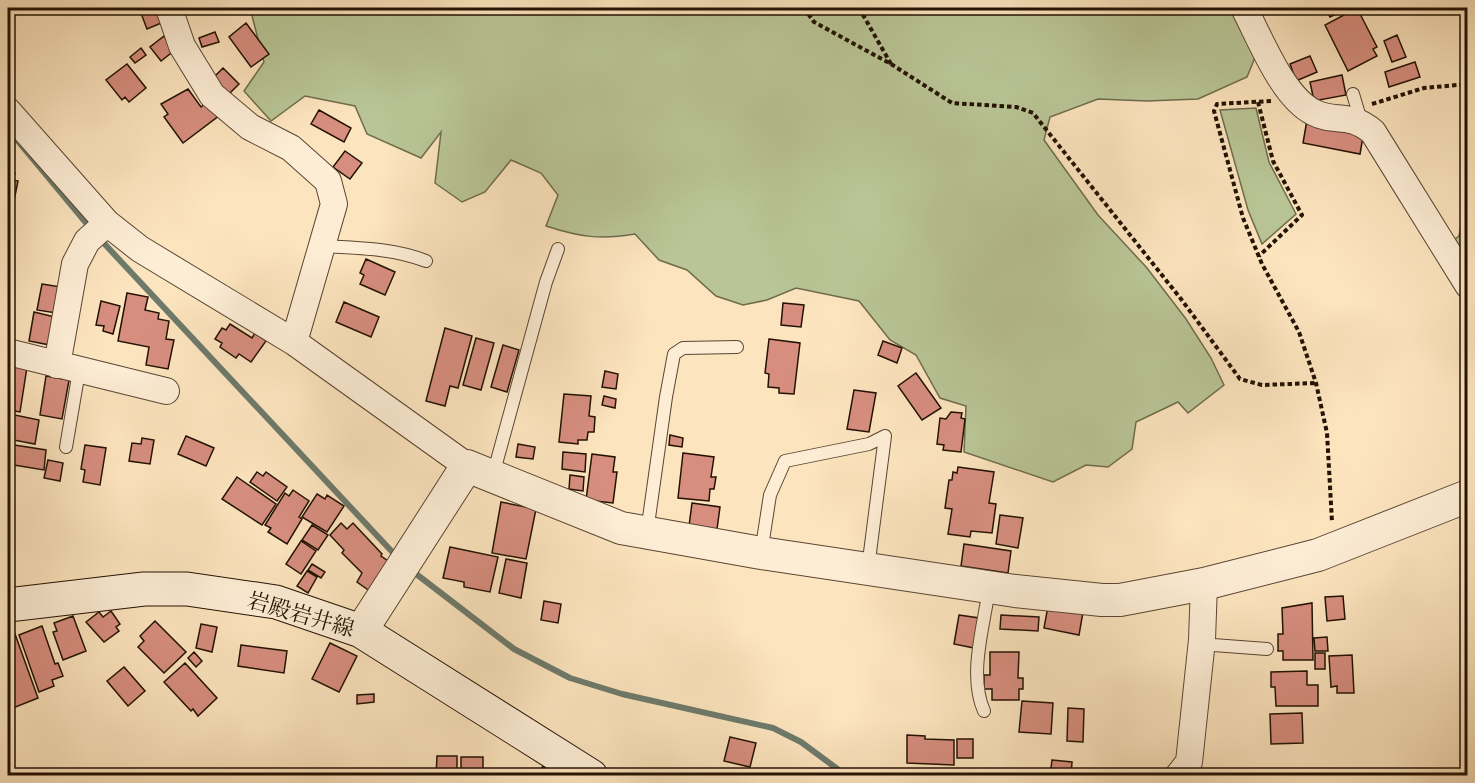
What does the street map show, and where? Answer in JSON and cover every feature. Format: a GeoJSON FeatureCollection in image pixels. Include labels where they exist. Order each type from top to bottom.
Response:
{"type":"FeatureCollection","features":[{"type":"Feature","properties":{"kind":"main road","name":"岩殿岩井線"},"geometry":{"type":"LineString","coordinates":[[8,604],[144,589],[187,588],[276,602],[361,631],[591,776]]}},
{"type":"Feature","properties":{"kind":"street"},"geometry":{"type":"LineString","coordinates":[[169,8],[183,46],[212,95],[250,127],[291,148],[328,181],[334,204],[294,342]]}},
{"type":"Feature","properties":{"kind":"street"},"geometry":{"type":"LineString","coordinates":[[1244,8],[1295,98],[1315,114],[1359,114],[1390,158],[1467,285]]}},
{"type":"Feature","properties":{"kind":"street"},"geometry":{"type":"LineString","coordinates":[[8,111],[107,223],[140,249],[294,342],[479,472],[596,520],[647,533],[761,553],[989,587],[1119,600],[1256,572],[1333,549],[1467,496]]}},
{"type":"Feature","properties":{"kind":"street"},"geometry":{"type":"LineString","coordinates":[[68,368],[75,264],[87,241],[107,223]]}},
{"type":"Feature","properties":{"kind":"street"},"geometry":{"type":"LineString","coordinates":[[8,352],[166,391]]}},
{"type":"Feature","properties":{"kind":"street"},"geometry":{"type":"LineString","coordinates":[[361,631],[479,472]]}},
{"type":"Feature","properties":{"kind":"street"},"geometry":{"type":"LineString","coordinates":[[1183,775],[1189,762],[1202,640],[1204,584]]}},
{"type":"Feature","properties":{"kind":"lane"},"geometry":{"type":"LineString","coordinates":[[1353,94],[1359,114]]}},
{"type":"Feature","properties":{"kind":"lane"},"geometry":{"type":"LineString","coordinates":[[322,246],[384,250],[408,254],[426,261]]}},
{"type":"Feature","properties":{"kind":"lane"},"geometry":{"type":"LineString","coordinates":[[479,472],[558,249]]}},
{"type":"Feature","properties":{"kind":"lane"},"geometry":{"type":"LineString","coordinates":[[647,533],[674,354],[683,348],[737,347]]}},
{"type":"Feature","properties":{"kind":"lane"},"geometry":{"type":"LineString","coordinates":[[66,447],[68,368]]}},
{"type":"Feature","properties":{"kind":"lane"},"geometry":{"type":"LineString","coordinates":[[761,553],[770,495],[785,461],[869,444],[885,436],[868,569]]}},
{"type":"Feature","properties":{"kind":"lane"},"geometry":{"type":"LineString","coordinates":[[984,711],[977,695],[977,684],[989,587]]}},
{"type":"Feature","properties":{"kind":"lane"},"geometry":{"type":"LineString","coordinates":[[1202,640],[1213,645],[1267,648]]}},
{"type":"Feature","properties":{"kind":"path"},"geometry":{"type":"LineString","coordinates":[[804,8],[814,22],[891,64],[952,102],[1016,107],[1033,113],[1181,299],[1240,379],[1262,385],[1316,383]]}},
{"type":"Feature","properties":{"kind":"path"},"geometry":{"type":"LineString","coordinates":[[859,8],[891,64]]}},
{"type":"Feature","properties":{"kind":"path"},"geometry":{"type":"LineString","coordinates":[[1359,114],[1424,88],[1467,84]]}},
{"type":"Feature","properties":{"kind":"path"},"geometry":{"type":"LineString","coordinates":[[1295,98],[1217,104],[1214,111],[1244,218],[1259,256],[1299,332],[1316,383],[1327,433],[1333,549]]}},
{"type":"Feature","properties":{"kind":"path"},"geometry":{"type":"LineString","coordinates":[[1258,102],[1273,161],[1302,214],[1259,256]]}},
{"type":"Feature","properties":{"kind":"green space"},"geometry":{"type":"Polygon","coordinates":[[[246,8],[1093,8],[1130,12],[1136,8],[1234,8],[1256,55],[1247,77],[1198,99],[1147,101],[1098,99],[1050,117],[1044,140],[1098,215],[1147,268],[1186,319],[1211,358],[1224,385],[1188,413],[1178,402],[1136,422],[1132,449],[1108,467],[1086,465],[1053,482],[964,452],[966,406],[940,398],[916,355],[890,340],[859,301],[796,288],[767,300],[743,305],[716,296],[687,270],[659,260],[635,234],[611,237],[590,236],[546,226],[558,195],[541,173],[511,160],[485,192],[462,202],[435,183],[441,132],[421,158],[367,134],[355,106],[305,96],[271,121],[244,91],[264,62],[251,12],[246,8]]]}},
{"type":"Feature","properties":{"kind":"green space"},"geometry":{"type":"Polygon","coordinates":[[[1256,108],[1269,162],[1296,214],[1262,244],[1248,210],[1220,110],[1256,108]]]}},
{"type":"Feature","properties":{"kind":"green space"},"geometry":{"type":"Polygon","coordinates":[[[1461,226],[1467,226],[1467,268],[1451,242],[1459,236],[1461,226]]]}},
{"type":"Feature","properties":{"kind":"building"},"geometry":{"type":"Polygon","coordinates":[[[139,8],[161,8],[166,21],[147,29],[139,8]]]}},
{"type":"Feature","properties":{"kind":"building"},"geometry":{"type":"Polygon","coordinates":[[[1325,8],[1349,8],[1330,17],[1325,8]]]}},
{"type":"Feature","properties":{"kind":"building"},"geometry":{"type":"Polygon","coordinates":[[[1357,8],[1377,47],[1373,49],[1377,56],[1348,71],[1325,25],[1357,8]]]}},
{"type":"Feature","properties":{"kind":"building"},"geometry":{"type":"Polygon","coordinates":[[[246,23],[269,54],[251,67],[229,37],[246,23]]]}},
{"type":"Feature","properties":{"kind":"building"},"geometry":{"type":"Polygon","coordinates":[[[215,32],[219,42],[202,47],[199,38],[215,32]]]}},
{"type":"Feature","properties":{"kind":"building"},"geometry":{"type":"Polygon","coordinates":[[[1397,35],[1406,57],[1392,62],[1384,41],[1397,35]]]}},
{"type":"Feature","properties":{"kind":"building"},"geometry":{"type":"Polygon","coordinates":[[[164,36],[175,50],[161,61],[150,47],[164,36]]]}},
{"type":"Feature","properties":{"kind":"building"},"geometry":{"type":"Polygon","coordinates":[[[141,48],[146,55],[135,63],[130,57],[141,48]]]}},
{"type":"Feature","properties":{"kind":"building"},"geometry":{"type":"Polygon","coordinates":[[[1310,56],[1317,72],[1296,81],[1290,64],[1310,56]]]}},
{"type":"Feature","properties":{"kind":"building"},"geometry":{"type":"Polygon","coordinates":[[[1415,62],[1420,77],[1389,87],[1385,72],[1415,62]]]}},
{"type":"Feature","properties":{"kind":"building"},"geometry":{"type":"Polygon","coordinates":[[[127,64],[146,88],[129,102],[125,97],[122,100],[106,80],[127,64]]]}},
{"type":"Feature","properties":{"kind":"building"},"geometry":{"type":"Polygon","coordinates":[[[223,68],[239,84],[226,97],[210,81],[223,68]]]}},
{"type":"Feature","properties":{"kind":"building"},"geometry":{"type":"Polygon","coordinates":[[[1342,75],[1346,95],[1314,101],[1310,82],[1342,75]]]}},
{"type":"Feature","properties":{"kind":"building"},"geometry":{"type":"Polygon","coordinates":[[[188,89],[201,107],[209,100],[220,115],[183,143],[164,117],[168,114],[161,104],[188,89]]]}},
{"type":"Feature","properties":{"kind":"building"},"geometry":{"type":"Polygon","coordinates":[[[319,110],[351,128],[344,142],[311,124],[319,110]]]}},
{"type":"Feature","properties":{"kind":"building"},"geometry":{"type":"Polygon","coordinates":[[[1307,120],[1364,131],[1360,154],[1303,143],[1307,120]]]}},
{"type":"Feature","properties":{"kind":"building"},"geometry":{"type":"Polygon","coordinates":[[[345,151],[362,163],[350,179],[333,167],[345,151]]]}},
{"type":"Feature","properties":{"kind":"building"},"geometry":{"type":"Polygon","coordinates":[[[8,172],[15,173],[13,180],[18,181],[13,206],[10,209],[8,172]]]}},
{"type":"Feature","properties":{"kind":"building"},"geometry":{"type":"Polygon","coordinates":[[[366,259],[395,272],[385,295],[360,284],[364,275],[360,273],[366,259]]]}},
{"type":"Feature","properties":{"kind":"building"},"geometry":{"type":"Polygon","coordinates":[[[42,284],[61,287],[56,313],[37,310],[42,284]]]}},
{"type":"Feature","properties":{"kind":"building"},"geometry":{"type":"Polygon","coordinates":[[[127,293],[148,297],[145,310],[159,313],[158,319],[169,321],[166,339],[174,340],[168,369],[146,365],[149,347],[118,341],[127,293]]]}},
{"type":"Feature","properties":{"kind":"building"},"geometry":{"type":"Polygon","coordinates":[[[101,301],[120,306],[113,334],[103,331],[104,326],[96,325],[101,301]]]}},
{"type":"Feature","properties":{"kind":"building"},"geometry":{"type":"Polygon","coordinates":[[[344,302],[379,317],[371,337],[336,322],[344,302]]]}},
{"type":"Feature","properties":{"kind":"building"},"geometry":{"type":"Polygon","coordinates":[[[783,303],[804,305],[801,327],[781,325],[783,303]]]}},
{"type":"Feature","properties":{"kind":"building"},"geometry":{"type":"Polygon","coordinates":[[[34,312],[55,317],[50,345],[29,341],[34,312]]]}},
{"type":"Feature","properties":{"kind":"building"},"geometry":{"type":"Polygon","coordinates":[[[230,324],[252,338],[255,333],[266,341],[251,362],[239,354],[236,358],[220,347],[222,343],[215,339],[222,328],[226,330],[230,324]]]}},
{"type":"Feature","properties":{"kind":"building"},"geometry":{"type":"Polygon","coordinates":[[[445,328],[472,336],[458,388],[450,386],[445,406],[426,401],[445,328]]]}},
{"type":"Feature","properties":{"kind":"building"},"geometry":{"type":"Polygon","coordinates":[[[476,338],[494,343],[481,390],[463,385],[476,338]]]}},
{"type":"Feature","properties":{"kind":"building"},"geometry":{"type":"Polygon","coordinates":[[[769,339],[800,343],[794,394],[779,393],[779,388],[768,387],[769,374],[765,373],[769,339]]]}},
{"type":"Feature","properties":{"kind":"building"},"geometry":{"type":"Polygon","coordinates":[[[883,341],[902,348],[897,363],[878,355],[883,341]]]}},
{"type":"Feature","properties":{"kind":"building"},"geometry":{"type":"Polygon","coordinates":[[[503,345],[519,350],[507,392],[491,387],[503,345]]]}},
{"type":"Feature","properties":{"kind":"building"},"geometry":{"type":"Polygon","coordinates":[[[8,364],[27,367],[20,412],[8,410],[8,364]]]}},
{"type":"Feature","properties":{"kind":"building"},"geometry":{"type":"Polygon","coordinates":[[[605,371],[618,374],[616,389],[602,387],[605,371]]]}},
{"type":"Feature","properties":{"kind":"building"},"geometry":{"type":"Polygon","coordinates":[[[916,373],[941,408],[922,420],[898,386],[916,373]]]}},
{"type":"Feature","properties":{"kind":"building"},"geometry":{"type":"Polygon","coordinates":[[[46,376],[69,380],[62,419],[40,415],[46,376]]]}},
{"type":"Feature","properties":{"kind":"building"},"geometry":{"type":"Polygon","coordinates":[[[854,390],[876,393],[869,432],[847,429],[854,390]]]}},
{"type":"Feature","properties":{"kind":"building"},"geometry":{"type":"Polygon","coordinates":[[[564,394],[591,396],[589,416],[595,417],[594,432],[588,432],[587,440],[578,440],[578,444],[559,442],[564,394]]]}},
{"type":"Feature","properties":{"kind":"building"},"geometry":{"type":"Polygon","coordinates":[[[604,396],[616,399],[615,408],[602,405],[604,396]]]}},
{"type":"Feature","properties":{"kind":"building"},"geometry":{"type":"Polygon","coordinates":[[[951,412],[962,413],[961,418],[965,419],[961,452],[943,450],[944,445],[937,444],[940,418],[946,419],[951,412]]]}},
{"type":"Feature","properties":{"kind":"building"},"geometry":{"type":"Polygon","coordinates":[[[10,414],[39,420],[35,444],[8,439],[10,414]]]}},
{"type":"Feature","properties":{"kind":"building"},"geometry":{"type":"Polygon","coordinates":[[[670,435],[683,438],[682,447],[669,445],[670,435]]]}},
{"type":"Feature","properties":{"kind":"building"},"geometry":{"type":"Polygon","coordinates":[[[186,436],[214,448],[206,466],[178,454],[186,436]]]}},
{"type":"Feature","properties":{"kind":"building"},"geometry":{"type":"Polygon","coordinates":[[[142,438],[154,440],[150,464],[129,461],[132,443],[141,444],[142,438]]]}},
{"type":"Feature","properties":{"kind":"building"},"geometry":{"type":"Polygon","coordinates":[[[8,444],[46,450],[44,470],[8,464],[8,444]]]}},
{"type":"Feature","properties":{"kind":"building"},"geometry":{"type":"Polygon","coordinates":[[[518,444],[535,447],[533,459],[516,457],[518,444]]]}},
{"type":"Feature","properties":{"kind":"building"},"geometry":{"type":"Polygon","coordinates":[[[85,445],[106,448],[100,485],[83,482],[85,470],[81,469],[85,445]]]}},
{"type":"Feature","properties":{"kind":"building"},"geometry":{"type":"Polygon","coordinates":[[[563,452],[586,454],[585,472],[562,469],[563,452]]]}},
{"type":"Feature","properties":{"kind":"building"},"geometry":{"type":"Polygon","coordinates":[[[683,453],[714,457],[711,477],[716,477],[714,489],[710,489],[709,501],[678,498],[683,453]]]}},
{"type":"Feature","properties":{"kind":"building"},"geometry":{"type":"Polygon","coordinates":[[[592,454],[615,457],[613,472],[617,472],[613,503],[586,500],[592,454]]]}},
{"type":"Feature","properties":{"kind":"building"},"geometry":{"type":"Polygon","coordinates":[[[48,460],[63,463],[60,481],[44,478],[48,460]]]}},
{"type":"Feature","properties":{"kind":"building"},"geometry":{"type":"Polygon","coordinates":[[[958,467],[994,472],[989,503],[996,504],[992,533],[971,531],[970,537],[948,534],[952,509],[945,508],[949,480],[952,480],[953,472],[957,473],[958,467]]]}},
{"type":"Feature","properties":{"kind":"building"},"geometry":{"type":"Polygon","coordinates":[[[257,472],[263,476],[266,472],[287,487],[277,501],[250,482],[257,472]]]}},
{"type":"Feature","properties":{"kind":"building"},"geometry":{"type":"Polygon","coordinates":[[[570,475],[584,477],[583,491],[569,489],[570,475]]]}},
{"type":"Feature","properties":{"kind":"building"},"geometry":{"type":"Polygon","coordinates":[[[237,477],[276,504],[262,525],[222,499],[237,477]]]}},
{"type":"Feature","properties":{"kind":"building"},"geometry":{"type":"Polygon","coordinates":[[[293,490],[309,501],[299,517],[302,519],[287,544],[268,532],[271,528],[265,525],[285,493],[289,496],[293,490]]]}},
{"type":"Feature","properties":{"kind":"building"},"geometry":{"type":"Polygon","coordinates":[[[317,494],[325,499],[327,495],[344,506],[327,532],[302,517],[317,494]]]}},
{"type":"Feature","properties":{"kind":"building"},"geometry":{"type":"Polygon","coordinates":[[[501,502],[536,509],[526,559],[492,553],[501,502]]]}},
{"type":"Feature","properties":{"kind":"building"},"geometry":{"type":"Polygon","coordinates":[[[692,503],[720,507],[717,529],[689,526],[692,503]]]}},
{"type":"Feature","properties":{"kind":"building"},"geometry":{"type":"Polygon","coordinates":[[[1000,515],[1023,518],[1018,548],[996,544],[1000,515]]]}},
{"type":"Feature","properties":{"kind":"building"},"geometry":{"type":"Polygon","coordinates":[[[341,523],[347,529],[353,523],[382,554],[381,556],[394,565],[374,594],[357,582],[362,573],[342,553],[344,550],[330,535],[341,523]]]}},
{"type":"Feature","properties":{"kind":"building"},"geometry":{"type":"Polygon","coordinates":[[[312,525],[328,535],[318,550],[302,540],[312,525]]]}},
{"type":"Feature","properties":{"kind":"building"},"geometry":{"type":"Polygon","coordinates":[[[301,541],[316,551],[301,574],[286,564],[301,541]]]}},
{"type":"Feature","properties":{"kind":"building"},"geometry":{"type":"Polygon","coordinates":[[[964,544],[1011,551],[1008,573],[961,566],[964,544]]]}},
{"type":"Feature","properties":{"kind":"building"},"geometry":{"type":"Polygon","coordinates":[[[450,547],[498,557],[490,592],[464,587],[464,582],[443,578],[450,547]]]}},
{"type":"Feature","properties":{"kind":"building"},"geometry":{"type":"Polygon","coordinates":[[[506,559],[527,563],[521,598],[499,593],[506,559]]]}},
{"type":"Feature","properties":{"kind":"building"},"geometry":{"type":"Polygon","coordinates":[[[312,564],[325,572],[321,578],[308,570],[312,564]]]}},
{"type":"Feature","properties":{"kind":"building"},"geometry":{"type":"Polygon","coordinates":[[[307,571],[317,577],[308,593],[297,586],[307,571]]]}},
{"type":"Feature","properties":{"kind":"building"},"geometry":{"type":"Polygon","coordinates":[[[1343,596],[1345,619],[1327,621],[1325,597],[1343,596]]]}},
{"type":"Feature","properties":{"kind":"building"},"geometry":{"type":"Polygon","coordinates":[[[544,601],[561,604],[558,623],[541,620],[544,601]]]}},
{"type":"Feature","properties":{"kind":"building"},"geometry":{"type":"Polygon","coordinates":[[[1312,603],[1313,660],[1283,660],[1283,651],[1278,651],[1278,634],[1283,634],[1282,608],[1312,603]]]}},
{"type":"Feature","properties":{"kind":"building"},"geometry":{"type":"Polygon","coordinates":[[[1048,606],[1083,612],[1079,635],[1044,628],[1048,606]]]}},
{"type":"Feature","properties":{"kind":"building"},"geometry":{"type":"Polygon","coordinates":[[[111,611],[120,624],[116,627],[119,631],[104,642],[86,622],[99,612],[103,617],[111,611]]]}},
{"type":"Feature","properties":{"kind":"building"},"geometry":{"type":"Polygon","coordinates":[[[959,615],[979,618],[974,648],[954,644],[959,615]]]}},
{"type":"Feature","properties":{"kind":"building"},"geometry":{"type":"Polygon","coordinates":[[[1001,615],[1039,617],[1038,631],[1000,629],[1001,615]]]}},
{"type":"Feature","properties":{"kind":"building"},"geometry":{"type":"Polygon","coordinates":[[[73,616],[86,651],[63,660],[53,632],[57,631],[54,623],[73,616]]]}},
{"type":"Feature","properties":{"kind":"building"},"geometry":{"type":"Polygon","coordinates":[[[155,621],[186,652],[164,673],[138,647],[144,641],[140,636],[155,621]]]}},
{"type":"Feature","properties":{"kind":"building"},"geometry":{"type":"Polygon","coordinates":[[[201,624],[217,627],[212,652],[196,648],[201,624]]]}},
{"type":"Feature","properties":{"kind":"building"},"geometry":{"type":"Polygon","coordinates":[[[42,626],[55,664],[58,663],[63,676],[52,680],[54,686],[39,692],[19,635],[42,626]]]}},
{"type":"Feature","properties":{"kind":"building"},"geometry":{"type":"Polygon","coordinates":[[[15,634],[38,698],[8,710],[8,637],[15,634]]]}},
{"type":"Feature","properties":{"kind":"building"},"geometry":{"type":"Polygon","coordinates":[[[1327,637],[1328,651],[1315,651],[1314,638],[1327,637]]]}},
{"type":"Feature","properties":{"kind":"building"},"geometry":{"type":"Polygon","coordinates":[[[330,643],[357,656],[339,692],[312,679],[330,643]]]}},
{"type":"Feature","properties":{"kind":"building"},"geometry":{"type":"Polygon","coordinates":[[[241,645],[287,651],[284,673],[238,666],[241,645]]]}},
{"type":"Feature","properties":{"kind":"building"},"geometry":{"type":"Polygon","coordinates":[[[194,652],[202,661],[196,667],[188,658],[194,652]]]}},
{"type":"Feature","properties":{"kind":"building"},"geometry":{"type":"Polygon","coordinates":[[[990,652],[1019,652],[1018,678],[1023,678],[1023,689],[1019,689],[1019,700],[992,700],[992,689],[984,689],[984,675],[990,675],[990,652]]]}},
{"type":"Feature","properties":{"kind":"building"},"geometry":{"type":"Polygon","coordinates":[[[1315,653],[1325,653],[1325,669],[1315,669],[1315,653]]]}},
{"type":"Feature","properties":{"kind":"building"},"geometry":{"type":"Polygon","coordinates":[[[1352,655],[1354,693],[1337,693],[1337,686],[1331,687],[1329,656],[1352,655]]]}},
{"type":"Feature","properties":{"kind":"building"},"geometry":{"type":"Polygon","coordinates":[[[185,663],[217,698],[198,716],[164,682],[185,663]]]}},
{"type":"Feature","properties":{"kind":"building"},"geometry":{"type":"Polygon","coordinates":[[[124,667],[145,691],[128,706],[107,681],[124,667]]]}},
{"type":"Feature","properties":{"kind":"building"},"geometry":{"type":"Polygon","coordinates":[[[1307,671],[1307,685],[1318,685],[1318,706],[1276,706],[1275,687],[1271,687],[1271,672],[1307,671]]]}},
{"type":"Feature","properties":{"kind":"building"},"geometry":{"type":"Polygon","coordinates":[[[374,694],[374,702],[357,704],[357,695],[374,694]]]}},
{"type":"Feature","properties":{"kind":"building"},"geometry":{"type":"Polygon","coordinates":[[[1022,701],[1053,703],[1051,734],[1019,732],[1022,701]]]}},
{"type":"Feature","properties":{"kind":"building"},"geometry":{"type":"Polygon","coordinates":[[[1068,708],[1084,709],[1083,742],[1067,741],[1068,708]]]}},
{"type":"Feature","properties":{"kind":"building"},"geometry":{"type":"Polygon","coordinates":[[[1302,713],[1303,743],[1271,744],[1270,714],[1302,713]]]}},
{"type":"Feature","properties":{"kind":"building"},"geometry":{"type":"Polygon","coordinates":[[[907,735],[925,736],[925,739],[954,740],[954,765],[907,763],[907,735]]]}},
{"type":"Feature","properties":{"kind":"building"},"geometry":{"type":"Polygon","coordinates":[[[730,737],[756,743],[750,767],[724,761],[730,737]]]}},
{"type":"Feature","properties":{"kind":"building"},"geometry":{"type":"Polygon","coordinates":[[[957,739],[973,739],[973,758],[957,758],[957,739]]]}},
{"type":"Feature","properties":{"kind":"building"},"geometry":{"type":"Polygon","coordinates":[[[437,756],[457,756],[457,776],[436,776],[437,756]]]}},
{"type":"Feature","properties":{"kind":"building"},"geometry":{"type":"Polygon","coordinates":[[[461,757],[483,757],[483,776],[461,776],[461,757]]]}},
{"type":"Feature","properties":{"kind":"building"},"geometry":{"type":"Polygon","coordinates":[[[1052,760],[1072,762],[1071,776],[1050,776],[1052,760]]]}},
{"type":"Feature","properties":{"kind":"building"},"geometry":{"type":"Polygon","coordinates":[[[543,766],[555,776],[536,776],[543,766]]]}},
{"type":"Feature","properties":{"kind":"building"},"geometry":{"type":"Polygon","coordinates":[[[774,771],[802,776],[773,776],[774,771]]]}},
{"type":"Feature","properties":{"kind":"waterway"},"geometry":{"type":"LineString","coordinates":[[8,129],[92,230]]}},
{"type":"Feature","properties":{"kind":"waterway"},"geometry":{"type":"LineString","coordinates":[[99,238],[397,557]]}},
{"type":"Feature","properties":{"kind":"waterway"},"geometry":{"type":"LineString","coordinates":[[411,570],[514,649],[570,678],[622,694],[773,728],[801,742],[847,776]]}}]}
